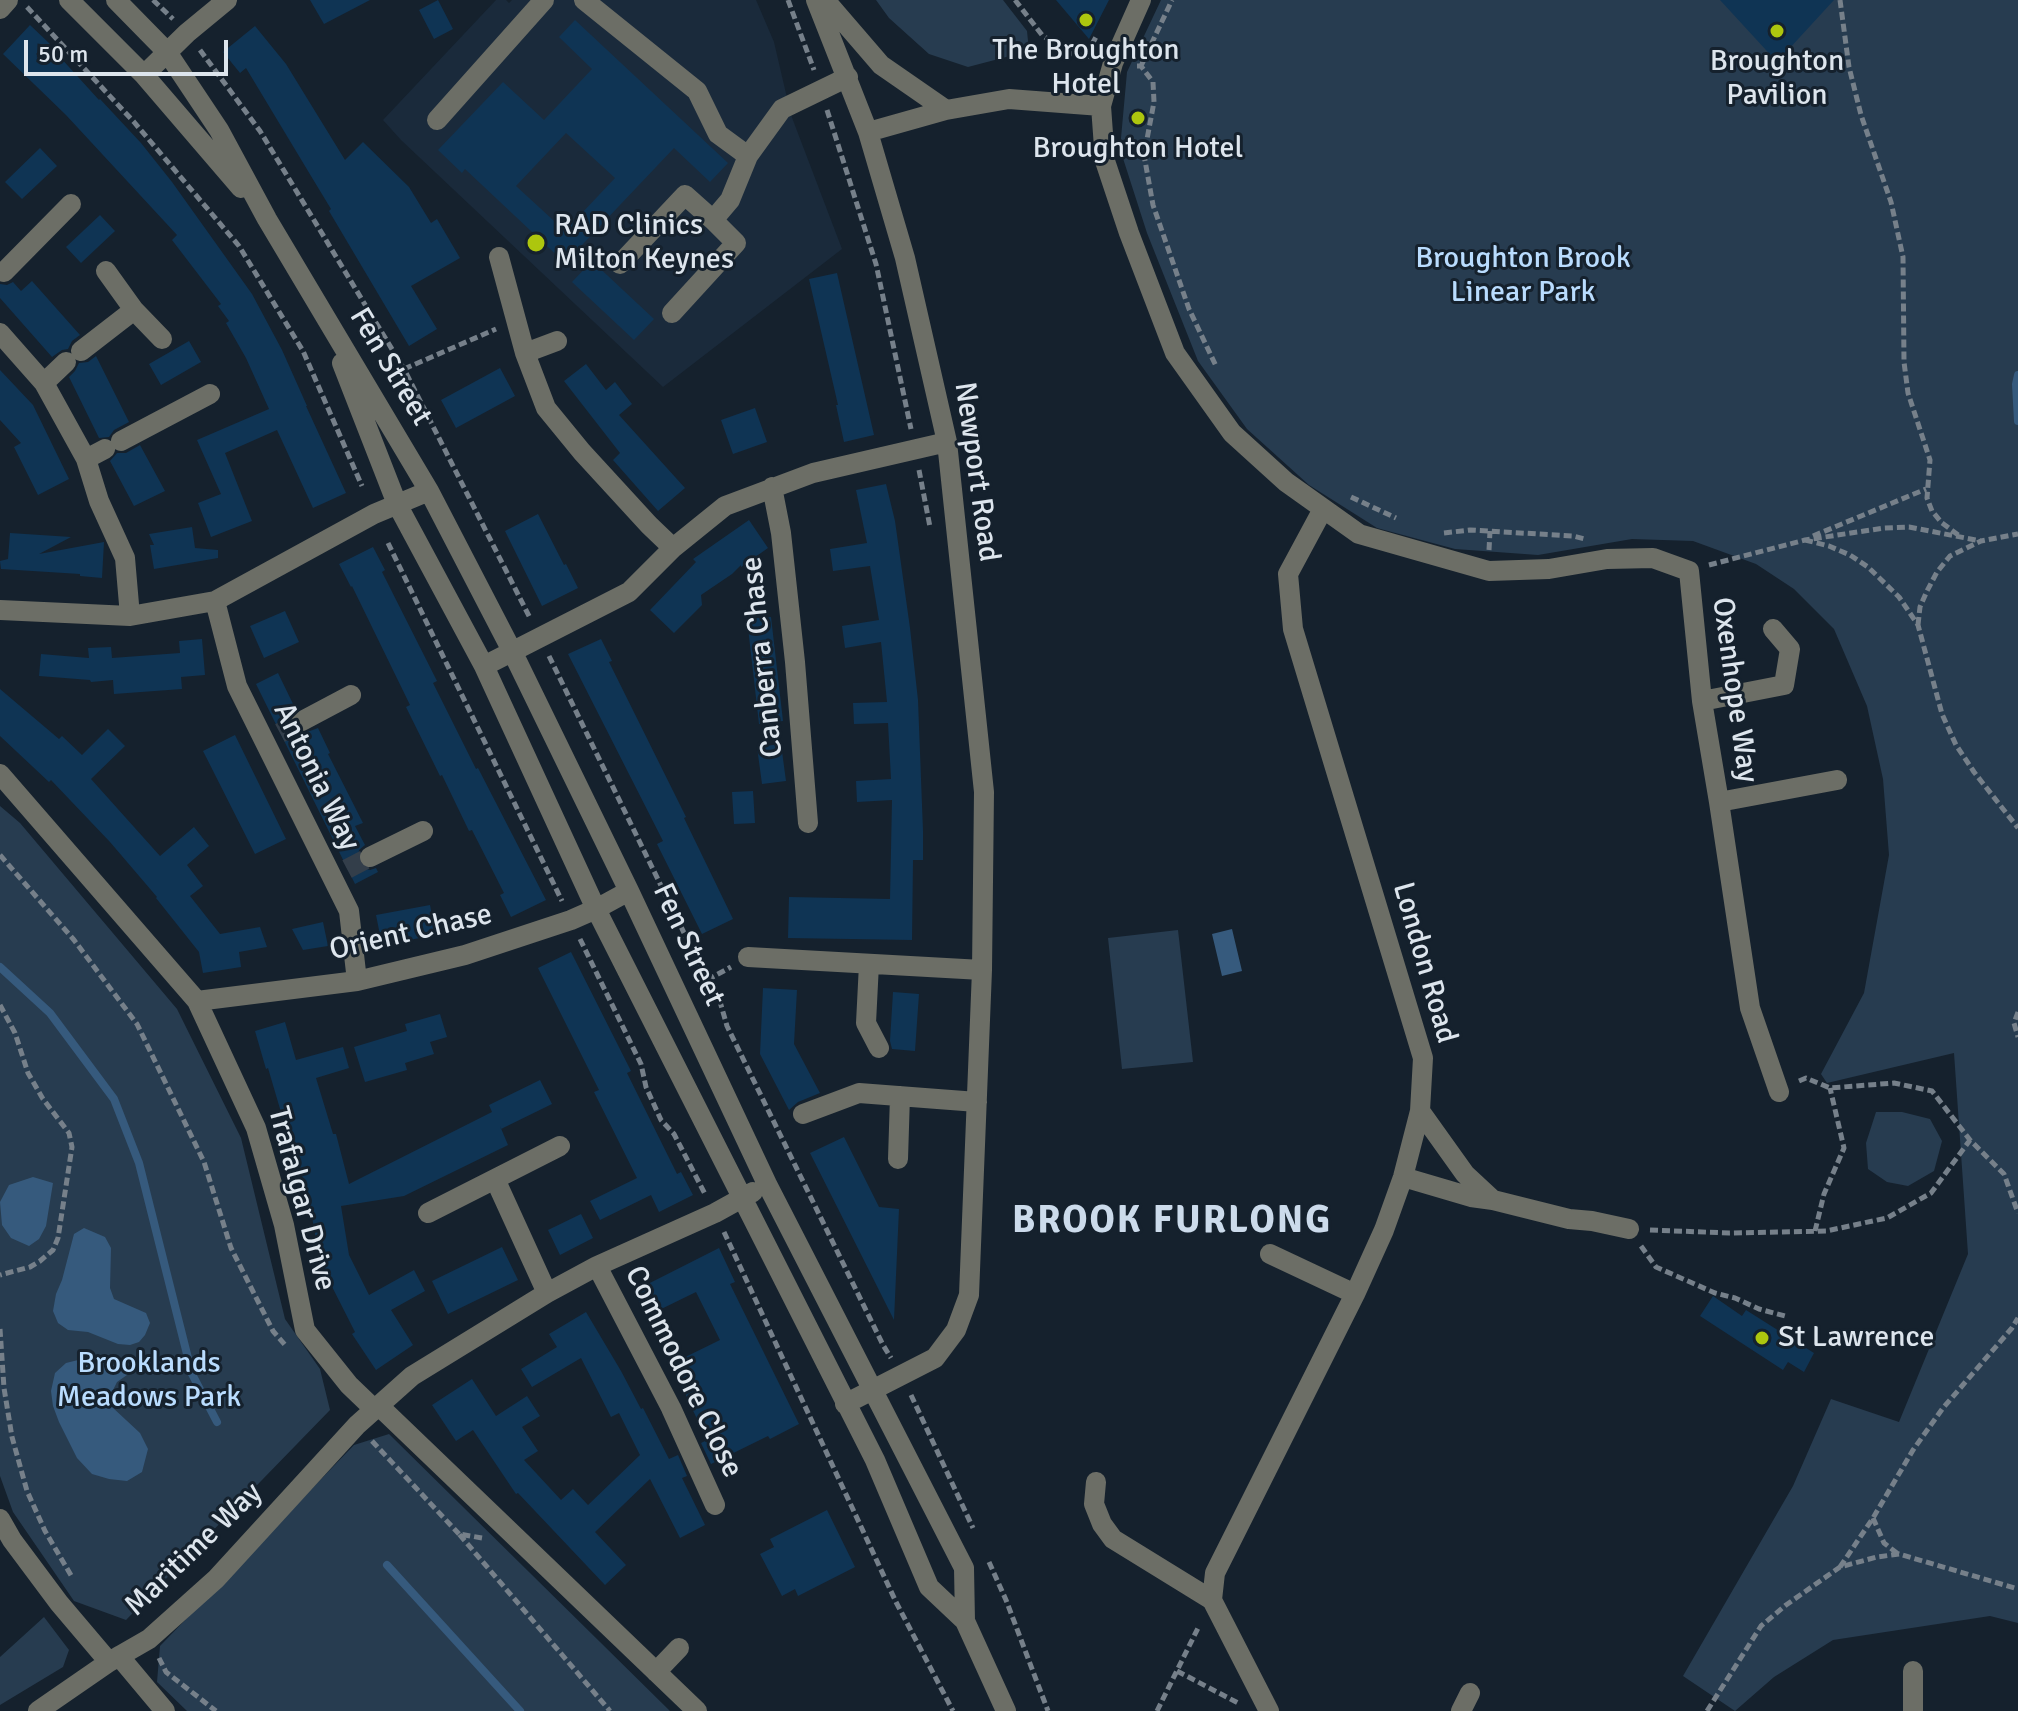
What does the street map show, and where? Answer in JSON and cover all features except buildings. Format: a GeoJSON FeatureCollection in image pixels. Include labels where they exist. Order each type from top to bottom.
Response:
{"type":"FeatureCollection","features":[{"type":"Feature","properties":{"kind":"street"},"geometry":{"type":"LineString","coordinates":[[0,9],[8,0]]}},
{"type":"Feature","properties":{"kind":"street","name":"Fen Street"},"geometry":{"type":"LineString","coordinates":[[69,0],[144,75],[267,219]]}},
{"type":"Feature","properties":{"kind":"street","name":"Fen Street"},"geometry":{"type":"LineString","coordinates":[[116,0],[167,52],[219,130],[267,219],[429,491],[512,651],[767,1184],[964,1568],[965,1621]]}},
{"type":"Feature","properties":{"kind":"street"},"geometry":{"type":"LineString","coordinates":[[144,75],[227,0]]}},
{"type":"Feature","properties":{"kind":"street"},"geometry":{"type":"LineString","coordinates":[[437,120],[544,0]]}},
{"type":"Feature","properties":{"kind":"street"},"geometry":{"type":"LineString","coordinates":[[584,0],[697,91],[718,134],[748,156]]}},
{"type":"Feature","properties":{"kind":"street","name":"Newport Road"},"geometry":{"type":"LineString","coordinates":[[816,0],[868,132],[905,258],[947,442],[984,792],[982,970],[969,1295],[956,1330],[935,1358],[845,1404]]}},
{"type":"Feature","properties":{"kind":"street"},"geometry":{"type":"LineString","coordinates":[[825,0],[881,65],[946,110]]}},
{"type":"Feature","properties":{"kind":"street","name":"Oxenhope Way"},"geometry":{"type":"LineString","coordinates":[[1141,0],[1113,63],[1101,106],[1105,161],[1175,353],[1232,433],[1286,482],[1359,534],[1489,571],[1549,569],[1607,559],[1653,558],[1689,571],[1702,701],[1750,1008],[1779,1092]]}},
{"type":"Feature","properties":{"kind":"street"},"geometry":{"type":"LineString","coordinates":[[713,220],[730,200],[748,156],[782,109],[848,77]]}},
{"type":"Feature","properties":{"kind":"street"},"geometry":{"type":"LineString","coordinates":[[868,132],[946,110],[1009,99],[1101,106]]}},
{"type":"Feature","properties":{"kind":"street"},"geometry":{"type":"LineString","coordinates":[[620,264],[685,195],[713,220],[736,243],[672,313]]}},
{"type":"Feature","properties":{"kind":"street"},"geometry":{"type":"LineString","coordinates":[[4,272],[71,204]]}},
{"type":"Feature","properties":{"kind":"street"},"geometry":{"type":"LineString","coordinates":[[499,257],[515,321],[546,408],[620,494],[673,548]]}},
{"type":"Feature","properties":{"kind":"street"},"geometry":{"type":"LineString","coordinates":[[106,271],[134,310],[162,339]]}},
{"type":"Feature","properties":{"kind":"street","name":"Fen Street"},"geometry":{"type":"LineString","coordinates":[[320,307],[397,504],[484,666],[596,909],[875,1460],[929,1587],[965,1621],[1006,1711]]}},
{"type":"Feature","properties":{"kind":"street"},"geometry":{"type":"LineString","coordinates":[[44,383],[134,310]]}},
{"type":"Feature","properties":{"kind":"street"},"geometry":{"type":"LineString","coordinates":[[0,333],[104,450],[99,501],[125,558],[130,616]]}},
{"type":"Feature","properties":{"kind":"street"},"geometry":{"type":"LineString","coordinates":[[525,353],[557,341]]}},
{"type":"Feature","properties":{"kind":"street"},"geometry":{"type":"LineString","coordinates":[[104,450],[210,394]]}},
{"type":"Feature","properties":{"kind":"street"},"geometry":{"type":"LineString","coordinates":[[484,666],[629,592],[673,548],[725,506],[813,473],[947,442]]}},
{"type":"Feature","properties":{"kind":"street","name":"Canberra Chase"},"geometry":{"type":"LineString","coordinates":[[772,487],[781,533],[808,823]]}},
{"type":"Feature","properties":{"kind":"street"},"geometry":{"type":"LineString","coordinates":[[0,610],[130,616],[215,601],[374,514],[429,491]]}},
{"type":"Feature","properties":{"kind":"street","name":"London Road"},"geometry":{"type":"LineString","coordinates":[[1212,1600],[1215,1573],[1384,1230],[1403,1177],[1420,1111],[1423,1058],[1293,629],[1288,574],[1323,509]]}},
{"type":"Feature","properties":{"kind":"street","name":"Antonia Way"},"geometry":{"type":"LineString","coordinates":[[215,601],[237,686],[272,737],[339,873],[349,911],[357,981]]}},
{"type":"Feature","properties":{"kind":"street"},"geometry":{"type":"LineString","coordinates":[[1702,701],[1784,685],[1790,649],[1773,629]]}},
{"type":"Feature","properties":{"kind":"street"},"geometry":{"type":"LineString","coordinates":[[302,721],[351,695]]}},
{"type":"Feature","properties":{"kind":"street","name":"Trafalgar Drive"},"geometry":{"type":"LineString","coordinates":[[0,774],[197,1001],[256,1128],[284,1225],[305,1330],[349,1385],[376,1407],[697,1711]]}},
{"type":"Feature","properties":{"kind":"street"},"geometry":{"type":"LineString","coordinates":[[1719,802],[1837,780]]}},
{"type":"Feature","properties":{"kind":"street"},"geometry":{"type":"LineString","coordinates":[[370,857],[423,831]]}},
{"type":"Feature","properties":{"kind":"street","name":"Orient Chase"},"geometry":{"type":"LineString","coordinates":[[197,1001],[357,981],[465,955],[571,920],[629,891]]}},
{"type":"Feature","properties":{"kind":"street"},"geometry":{"type":"LineString","coordinates":[[748,957],[982,970]]}},
{"type":"Feature","properties":{"kind":"street"},"geometry":{"type":"LineString","coordinates":[[869,964],[866,1023],[879,1048]]}},
{"type":"Feature","properties":{"kind":"street"},"geometry":{"type":"LineString","coordinates":[[803,1114],[859,1093],[977,1102]]}},
{"type":"Feature","properties":{"kind":"street"},"geometry":{"type":"LineString","coordinates":[[898,1159],[900,1096]]}},
{"type":"Feature","properties":{"kind":"street"},"geometry":{"type":"LineString","coordinates":[[1420,1111],[1465,1174],[1493,1200]]}},
{"type":"Feature","properties":{"kind":"street"},"geometry":{"type":"LineString","coordinates":[[428,1213],[560,1146]]}},
{"type":"Feature","properties":{"kind":"street"},"geometry":{"type":"LineString","coordinates":[[1403,1177],[1471,1197],[1629,1229]]}},
{"type":"Feature","properties":{"kind":"street"},"geometry":{"type":"LineString","coordinates":[[495,1179],[547,1293]]}},
{"type":"Feature","properties":{"kind":"street","name":"Commodore Close"},"geometry":{"type":"LineString","coordinates":[[376,1407],[412,1376],[547,1293],[597,1266],[715,1213],[767,1184]]}},
{"type":"Feature","properties":{"kind":"street"},"geometry":{"type":"LineString","coordinates":[[1270,1254],[1355,1294]]}},
{"type":"Feature","properties":{"kind":"street","name":"Commodore Close"},"geometry":{"type":"LineString","coordinates":[[597,1266],[671,1408],[715,1505]]}},
{"type":"Feature","properties":{"kind":"street","name":"Maritime Way"},"geometry":{"type":"LineString","coordinates":[[38,1711],[149,1639],[216,1579],[376,1407]]}},
{"type":"Feature","properties":{"kind":"street"},"geometry":{"type":"LineString","coordinates":[[1096,1482],[1094,1504],[1102,1524],[1113,1539],[1212,1600],[1269,1711]]}},
{"type":"Feature","properties":{"kind":"street"},"geometry":{"type":"LineString","coordinates":[[0,1519],[50,1590],[165,1711]]}},
{"type":"Feature","properties":{"kind":"street"},"geometry":{"type":"LineString","coordinates":[[656,1672],[679,1648]]}},
{"type":"Feature","properties":{"kind":"street"},"geometry":{"type":"LineString","coordinates":[[1913,1671],[1913,1711]]}},
{"type":"Feature","properties":{"kind":"path"},"geometry":{"type":"LineString","coordinates":[[20,0],[134,122],[239,246],[303,351],[374,514],[641,1064],[646,1087],[661,1120],[674,1134],[715,1213],[896,1602],[953,1711]]}},
{"type":"Feature","properties":{"kind":"path"},"geometry":{"type":"LineString","coordinates":[[788,0],[821,90],[876,264],[932,538]]}},
{"type":"Feature","properties":{"kind":"path"},"geometry":{"type":"LineString","coordinates":[[1015,0],[1042,35],[1067,53],[1141,66],[1153,82],[1154,102],[1144,155],[1153,205],[1189,309],[1223,376]]}},
{"type":"Feature","properties":{"kind":"path"},"geometry":{"type":"LineString","coordinates":[[1141,66],[1172,0]]}},
{"type":"Feature","properties":{"kind":"path"},"geometry":{"type":"LineString","coordinates":[[1840,0],[1849,67],[1861,115],[1891,202],[1903,257],[1904,362],[1908,393],[1930,460],[1927,498],[1932,511],[1942,523],[1961,537]]}},
{"type":"Feature","properties":{"kind":"path"},"geometry":{"type":"LineString","coordinates":[[404,369],[515,321]]}},
{"type":"Feature","properties":{"kind":"path"},"geometry":{"type":"LineString","coordinates":[[1805,540],[1926,489]]}},
{"type":"Feature","properties":{"kind":"path"},"geometry":{"type":"LineString","coordinates":[[1346,494],[1399,519]]}},
{"type":"Feature","properties":{"kind":"path"},"geometry":{"type":"LineString","coordinates":[[1689,571],[1805,540],[1884,528],[1909,527],[1981,541]]}},
{"type":"Feature","properties":{"kind":"path"},"geometry":{"type":"LineString","coordinates":[[1432,530],[1443,533],[1470,530],[1573,536],[1601,544],[1607,559]]}},
{"type":"Feature","properties":{"kind":"path"},"geometry":{"type":"LineString","coordinates":[[1918,625],[1920,607],[1937,572],[1950,556],[1981,541],[2018,534]]}},
{"type":"Feature","properties":{"kind":"path"},"geometry":{"type":"LineString","coordinates":[[1805,540],[1850,555],[1868,567],[1899,597],[1918,625],[1942,714],[1956,745],[2018,828]]}},
{"type":"Feature","properties":{"kind":"path"},"geometry":{"type":"LineString","coordinates":[[0,855],[74,940],[137,1024],[204,1162],[231,1248],[273,1331],[294,1355]]}},
{"type":"Feature","properties":{"kind":"path"},"geometry":{"type":"LineString","coordinates":[[0,1005],[15,1033],[28,1073],[69,1133],[72,1147],[58,1238],[53,1250],[30,1267],[0,1275]]}},
{"type":"Feature","properties":{"kind":"path"},"geometry":{"type":"LineString","coordinates":[[2018,1012],[2014,1023],[2018,1037]]}},
{"type":"Feature","properties":{"kind":"path"},"geometry":{"type":"LineString","coordinates":[[1779,1092],[1806,1078],[1830,1088],[1894,1083],[1932,1091],[1970,1140],[2004,1174],[2018,1213]]}},
{"type":"Feature","properties":{"kind":"path"},"geometry":{"type":"LineString","coordinates":[[1815,1231],[1824,1194],[1844,1148],[1830,1088]]}},
{"type":"Feature","properties":{"kind":"path"},"geometry":{"type":"LineString","coordinates":[[1629,1229],[1729,1233],[1826,1231],[1887,1218],[1931,1193],[1970,1140]]}},
{"type":"Feature","properties":{"kind":"path"},"geometry":{"type":"LineString","coordinates":[[1629,1229],[1656,1267],[1715,1293],[1785,1316]]}},
{"type":"Feature","properties":{"kind":"path"},"geometry":{"type":"LineString","coordinates":[[1840,1567],[1943,1408],[2018,1318]]}},
{"type":"Feature","properties":{"kind":"path"},"geometry":{"type":"LineString","coordinates":[[0,1329],[4,1388],[12,1437],[27,1491],[45,1531],[79,1588]]}},
{"type":"Feature","properties":{"kind":"path"},"geometry":{"type":"LineString","coordinates":[[883,1345],[892,1349]]}},
{"type":"Feature","properties":{"kind":"path"},"geometry":{"type":"LineString","coordinates":[[357,1425],[459,1534],[610,1711]]}},
{"type":"Feature","properties":{"kind":"path"},"geometry":{"type":"LineString","coordinates":[[1873,1518],[1884,1543],[1899,1554],[2018,1589]]}},
{"type":"Feature","properties":{"kind":"path"},"geometry":{"type":"LineString","coordinates":[[459,1534],[484,1538]]}},
{"type":"Feature","properties":{"kind":"path"},"geometry":{"type":"LineString","coordinates":[[1707,1711],[1761,1626],[1774,1614],[1840,1567],[1899,1554]]}},
{"type":"Feature","properties":{"kind":"path"},"geometry":{"type":"LineString","coordinates":[[1157,1711],[1212,1600]]}},
{"type":"Feature","properties":{"kind":"path"},"geometry":{"type":"LineString","coordinates":[[149,1639],[166,1672],[216,1711]]}},
{"type":"Feature","properties":{"kind":"path"},"geometry":{"type":"LineString","coordinates":[[1177,1671],[1252,1711]]}},
{"type":"Feature","properties":{"kind":"shaded area"},"geometry":{"type":"Polygon","coordinates":[[[496,0],[509,3],[512,0],[756,0],[774,42],[791,115],[842,249],[663,387],[383,120],[496,0]]]}},
{"type":"Feature","properties":{"kind":"shaded area"},"geometry":{"type":"Polygon","coordinates":[[[1232,929],[1242,971],[1222,976],[1212,934],[1232,929]]]}},
{"type":"Feature","properties":{"kind":"shaded area"},"geometry":{"type":"Polygon","coordinates":[[[33,1177],[53,1183],[46,1226],[39,1239],[29,1246],[11,1238],[2,1225],[0,1202],[9,1185],[33,1177]]]}},
{"type":"Feature","properties":{"kind":"shaded area"},"geometry":{"type":"Polygon","coordinates":[[[84,1228],[105,1237],[111,1248],[110,1288],[114,1299],[146,1313],[150,1323],[139,1342],[118,1344],[88,1332],[68,1330],[58,1323],[53,1311],[56,1294],[74,1234],[84,1228]]]}},
{"type":"Feature","properties":{"kind":"shaded area"},"geometry":{"type":"Polygon","coordinates":[[[86,1358],[125,1368],[127,1375],[117,1382],[110,1396],[112,1407],[140,1433],[148,1449],[142,1472],[127,1481],[92,1474],[77,1458],[53,1406],[51,1391],[55,1373],[66,1363],[86,1358]]]}},
{"type":"Feature","properties":{"kind":"green space"},"geometry":{"type":"Polygon","coordinates":[[[876,0],[1003,0],[1027,31],[1029,51],[968,67],[929,54],[889,18],[876,0]]]}},
{"type":"Feature","properties":{"kind":"green space","name":"Broughton Brook Linear Park"},"geometry":{"type":"Polygon","coordinates":[[[1161,0],[2018,0],[2018,1623],[1990,1616],[1833,1640],[1774,1677],[1735,1711],[1683,1676],[1793,1486],[1831,1399],[1899,1422],[1968,1254],[1954,1053],[1827,1083],[1821,1074],[1864,993],[1889,855],[1883,779],[1867,706],[1834,629],[1794,589],[1756,564],[1693,541],[1632,539],[1538,555],[1455,549],[1377,528],[1309,485],[1247,429],[1198,361],[1147,233],[1120,149],[1127,72],[1161,0]]]}},
{"type":"Feature","properties":{"kind":"green space","name":"Brooklands Meadows Park"},"geometry":{"type":"Polygon","coordinates":[[[0,806],[20,823],[177,1009],[241,1138],[285,1319],[320,1369],[330,1410],[126,1620],[74,1601],[13,1512],[0,1476],[0,806]]]}},
{"type":"Feature","properties":{"kind":"green space"},"geometry":{"type":"Polygon","coordinates":[[[1178,930],[1193,1062],[1122,1069],[1108,938],[1178,930]]]}},
{"type":"Feature","properties":{"kind":"green space"},"geometry":{"type":"Polygon","coordinates":[[[1876,1112],[1902,1112],[1930,1119],[1942,1141],[1934,1171],[1908,1186],[1887,1182],[1868,1169],[1866,1143],[1876,1112]]]}},
{"type":"Feature","properties":{"kind":"green space"},"geometry":{"type":"Polygon","coordinates":[[[389,1434],[670,1711],[187,1711],[157,1682],[160,1646],[354,1445],[389,1434]]]}},
{"type":"Feature","properties":{"kind":"green space"},"geometry":{"type":"Polygon","coordinates":[[[44,1617],[69,1650],[63,1667],[0,1705],[0,1657],[44,1617]]]}},
{"type":"Feature","properties":{"kind":"waterway"},"geometry":{"type":"LineString","coordinates":[[2018,375],[2018,421]]}},
{"type":"Feature","properties":{"kind":"waterway"},"geometry":{"type":"LineString","coordinates":[[0,967],[50,1013],[114,1099],[139,1163],[192,1374],[217,1422]]}},
{"type":"Feature","properties":{"kind":"waterway"},"geometry":{"type":"LineString","coordinates":[[387,1565],[520,1711]]}},
{"type":"Feature","properties":{"kind":"tunnel"},"geometry":{"type":"LineString","coordinates":[[280,733],[302,721]]}},
{"type":"Feature","properties":{"kind":"tunnel"},"geometry":{"type":"LineString","coordinates":[[347,869],[370,857]]}},
{"type":"Feature","properties":{"kind":"place","name":"The Broughton Hotel"},"geometry":{"type":"Point","coordinates":[1086,20]}},
{"type":"Feature","properties":{"kind":"place","name":"Broughton Pavilion"},"geometry":{"type":"Point","coordinates":[1777,31]}},
{"type":"Feature","properties":{"kind":"place","name":"Broughton Hotel"},"geometry":{"type":"Point","coordinates":[1138,118]}},
{"type":"Feature","properties":{"kind":"place","name":"RAD Clinics Milton Keynes"},"geometry":{"type":"Point","coordinates":[536,243]}},
{"type":"Feature","properties":{"kind":"place","name":"St Lawrence"},"geometry":{"type":"Point","coordinates":[1762,1338]}},
{"type":"Feature","properties":{"kind":"district","name":"BROOK FURLONG"},"geometry":{"type":"Point","coordinates":[1172,1222]}}]}
